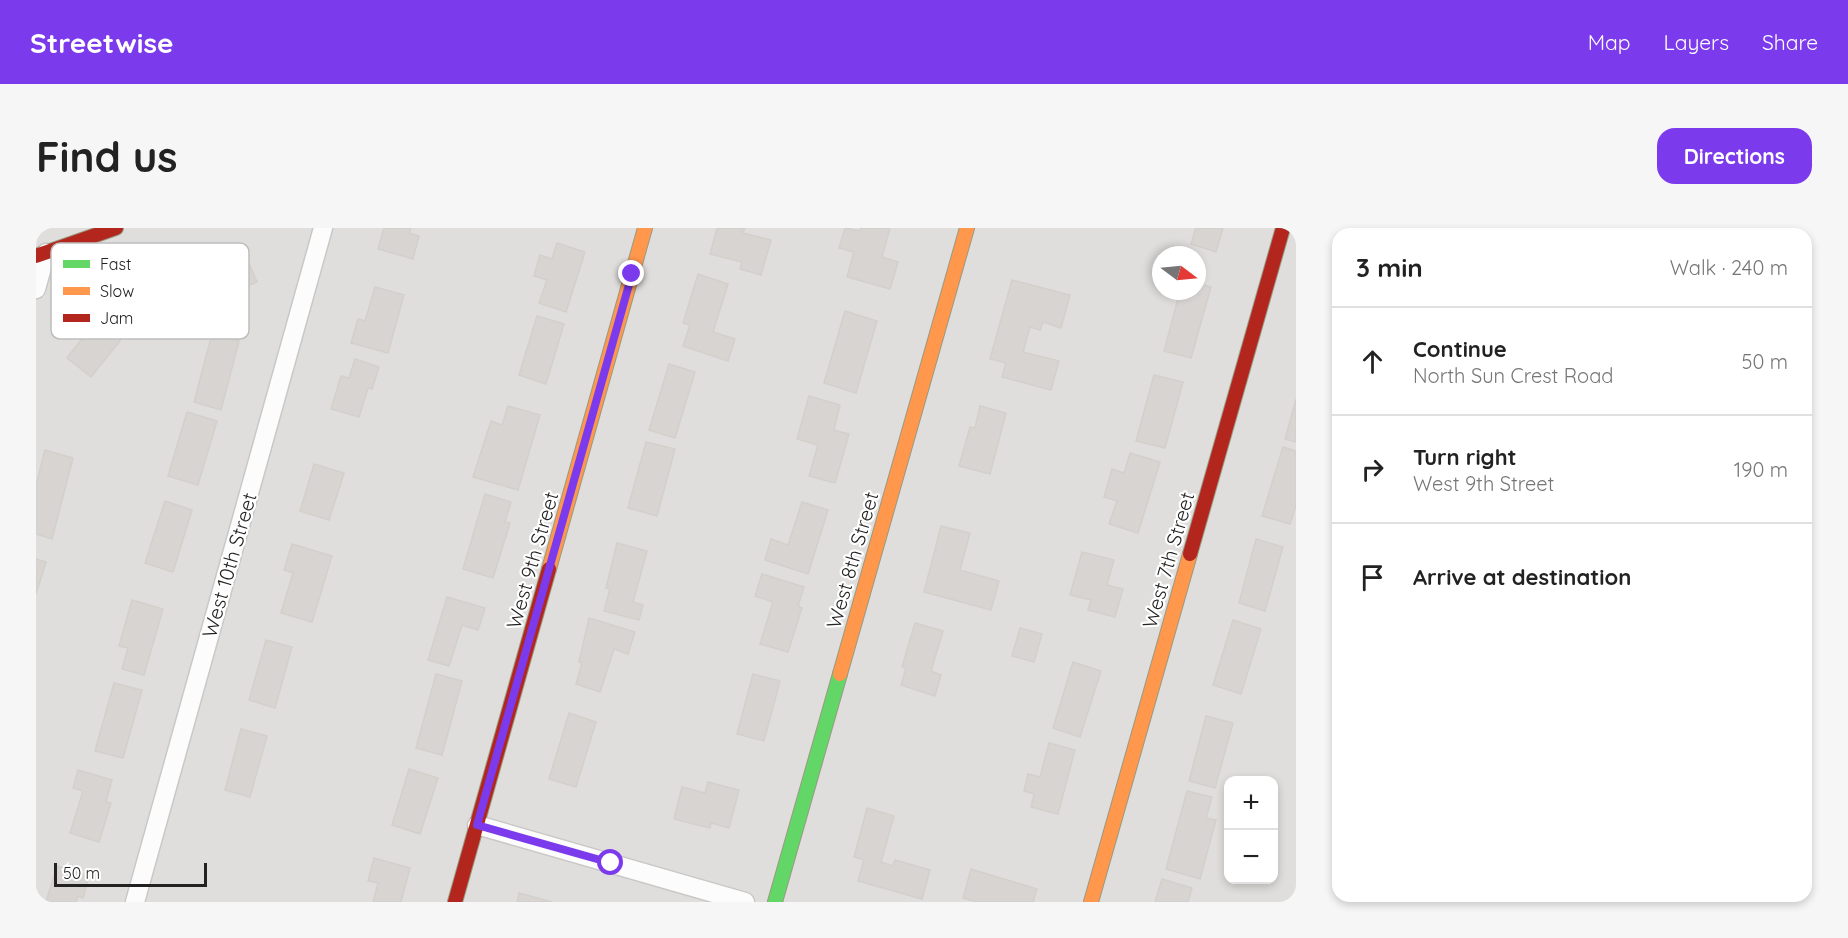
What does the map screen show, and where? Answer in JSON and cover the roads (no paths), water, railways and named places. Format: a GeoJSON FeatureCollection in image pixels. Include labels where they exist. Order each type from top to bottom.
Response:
{"type":"FeatureCollection","features":[{"type":"Feature","properties":{"kind":"street"},"geometry":{"type":"LineString","coordinates":[[73,243],[116,228]]}},
{"type":"Feature","properties":{"kind":"street","name":"West 10th Street"},"geometry":{"type":"LineString","coordinates":[[135,902],[323,228]]}},
{"type":"Feature","properties":{"kind":"street","name":"West 9th Street"},"geometry":{"type":"LineString","coordinates":[[455,902],[645,228]]}},
{"type":"Feature","properties":{"kind":"street","name":"West 8th Street"},"geometry":{"type":"LineString","coordinates":[[775,902],[967,228]]}},
{"type":"Feature","properties":{"kind":"street","name":"West 7th Street"},"geometry":{"type":"LineString","coordinates":[[1091,902],[1283,228]]}},
{"type":"Feature","properties":{"kind":"street"},"geometry":{"type":"LineString","coordinates":[[36,289],[41,254]]}},
{"type":"Feature","properties":{"kind":"street"},"geometry":{"type":"LineString","coordinates":[[477,825],[745,902]]}}]}
